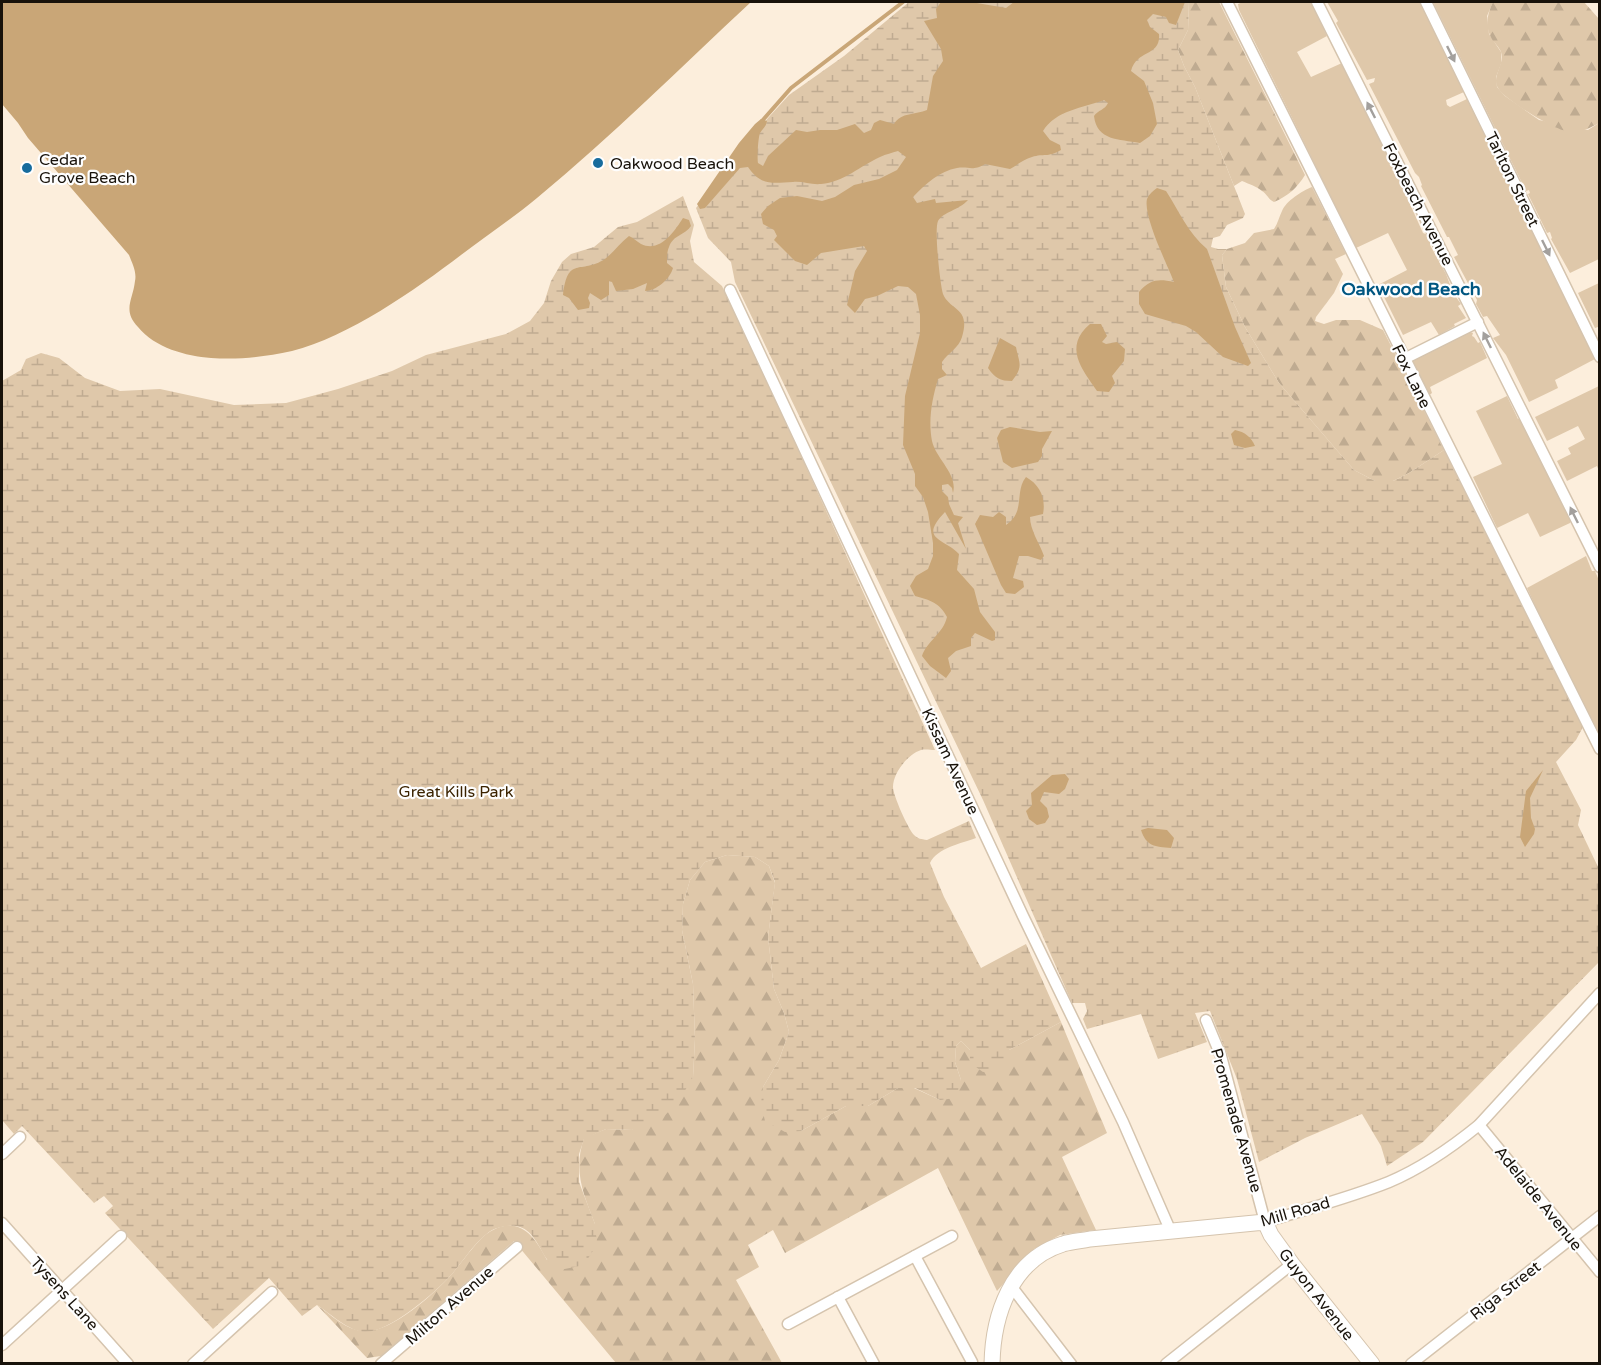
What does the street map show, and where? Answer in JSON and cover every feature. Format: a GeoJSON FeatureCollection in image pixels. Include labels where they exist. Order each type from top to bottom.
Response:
{"type":"FeatureCollection","features":[{"type":"Feature","properties":{"kind":"street","name":"Fox Lane"},"geometry":{"type":"LineString","coordinates":[[1227,2],[1599,749]]}},
{"type":"Feature","properties":{"kind":"street","name":"Foxbeach Avenue"},"geometry":{"type":"LineString","coordinates":[[1317,2],[1599,567]]}},
{"type":"Feature","properties":{"kind":"street","name":"Tarlton Street"},"geometry":{"type":"LineString","coordinates":[[1426,2],[1599,357]]}},
{"type":"Feature","properties":{"kind":"street","name":"Kissam Avenue"},"geometry":{"type":"LineString","coordinates":[[730,290],[1023,916],[1123,1122],[1171,1232]]}},
{"type":"Feature","properties":{"kind":"street"},"geometry":{"type":"LineString","coordinates":[[1404,359],[1478,322]]}},
{"type":"Feature","properties":{"kind":"street","name":"Mill Road"},"geometry":{"type":"LineString","coordinates":[[992,1358],[1000,1311],[1011,1286],[1025,1267],[1048,1250],[1064,1244],[1265,1222],[1389,1181],[1438,1154],[1479,1125],[1599,993]]}},
{"type":"Feature","properties":{"kind":"street","name":"Promenade Avenue"},"geometry":{"type":"LineString","coordinates":[[1206,1020],[1221,1056],[1265,1222]]}},
{"type":"Feature","properties":{"kind":"street","name":"Adelaide Avenue"},"geometry":{"type":"LineString","coordinates":[[1479,1125],[1599,1272]]}},
{"type":"Feature","properties":{"kind":"street"},"geometry":{"type":"LineString","coordinates":[[2,1154],[20,1137]]}},
{"type":"Feature","properties":{"kind":"street","name":"Riga Street"},"geometry":{"type":"LineString","coordinates":[[1411,1364],[1599,1216]]}},
{"type":"Feature","properties":{"kind":"street","name":"Guyon Avenue"},"geometry":{"type":"LineString","coordinates":[[1265,1222],[1271,1235],[1292,1264],[1372,1364]]}},
{"type":"Feature","properties":{"kind":"street","name":"Tysens Lane"},"geometry":{"type":"LineString","coordinates":[[2,1223],[128,1364]]}},
{"type":"Feature","properties":{"kind":"street"},"geometry":{"type":"LineString","coordinates":[[2,1344],[121,1236]]}},
{"type":"Feature","properties":{"kind":"street"},"geometry":{"type":"LineString","coordinates":[[788,1324],[952,1236]]}},
{"type":"Feature","properties":{"kind":"street","name":"Milton Avenue"},"geometry":{"type":"LineString","coordinates":[[381,1364],[517,1247]]}},
{"type":"Feature","properties":{"kind":"street"},"geometry":{"type":"LineString","coordinates":[[915,1256],[970,1363],[992,1358]]}},
{"type":"Feature","properties":{"kind":"street"},"geometry":{"type":"LineString","coordinates":[[1166,1364],[1292,1264]]}},
{"type":"Feature","properties":{"kind":"street"},"geometry":{"type":"LineString","coordinates":[[1011,1286],[1071,1364]]}},
{"type":"Feature","properties":{"kind":"street"},"geometry":{"type":"LineString","coordinates":[[193,1364],[272,1292]]}},
{"type":"Feature","properties":{"kind":"street"},"geometry":{"type":"LineString","coordinates":[[838,1298],[874,1364]]}},
{"type":"Feature","properties":{"kind":"green space"},"geometry":{"type":"Polygon","coordinates":[[[909,2],[1189,2],[1188,30],[1178,50],[1245,214],[1243,218],[1227,225],[1220,236],[1213,238],[1211,247],[1227,249],[1222,255],[1226,287],[1245,327],[1279,383],[1354,470],[1375,481],[1393,481],[1444,450],[1583,727],[1576,740],[1556,762],[1581,810],[1578,825],[1599,869],[1599,962],[1423,1142],[1387,1166],[1381,1146],[1362,1114],[1305,1138],[1259,1162],[1237,1079],[1210,1011],[1195,1013],[1207,1042],[1158,1059],[1141,1014],[1087,1029],[1083,1019],[1087,1011],[1085,1003],[1072,1003],[983,800],[735,282],[731,262],[708,238],[696,208],[768,118],[789,95],[844,56],[909,2]]]}},
{"type":"Feature","properties":{"kind":"green space"},"geometry":{"type":"Polygon","coordinates":[[[1189,2],[1219,2],[1305,175],[1292,191],[1274,202],[1260,189],[1242,181],[1234,186],[1178,50],[1188,30],[1189,2]]]}},
{"type":"Feature","properties":{"kind":"green space"},"geometry":{"type":"Polygon","coordinates":[[[1243,2],[1311,2],[1327,36],[1297,52],[1311,77],[1342,63],[1423,233],[1428,235],[1430,245],[1446,274],[1454,295],[1456,294],[1461,304],[1458,306],[1466,318],[1454,324],[1455,326],[1439,335],[1431,322],[1403,335],[1378,285],[1407,270],[1388,233],[1356,248],[1239,10],[1238,4],[1243,2]]]}},
{"type":"Feature","properties":{"kind":"green space"},"geometry":{"type":"Polygon","coordinates":[[[1327,2],[1421,2],[1464,92],[1446,100],[1447,105],[1450,107],[1467,99],[1595,359],[1555,380],[1558,388],[1529,402],[1506,355],[1493,338],[1500,335],[1487,316],[1483,317],[1476,304],[1477,300],[1454,257],[1458,255],[1369,84],[1374,82],[1375,78],[1367,80],[1327,2]]]}},
{"type":"Feature","properties":{"kind":"green space"},"geometry":{"type":"Polygon","coordinates":[[[1433,2],[1493,2],[1487,16],[1489,34],[1501,52],[1501,64],[1496,77],[1497,87],[1505,96],[1539,120],[1588,130],[1599,123],[1599,259],[1570,273],[1551,239],[1550,232],[1547,233],[1528,194],[1529,190],[1526,191],[1433,2]]]}},
{"type":"Feature","properties":{"kind":"green space"},"geometry":{"type":"Polygon","coordinates":[[[1493,2],[1584,2],[1599,19],[1599,123],[1577,132],[1562,130],[1530,114],[1502,93],[1496,84],[1501,52],[1490,36],[1487,26],[1493,2]]]}},
{"type":"Feature","properties":{"kind":"green space"},"geometry":{"type":"Polygon","coordinates":[[[1312,187],[1346,254],[1335,259],[1343,274],[1334,293],[1315,321],[1324,324],[1336,320],[1360,320],[1383,330],[1444,450],[1393,481],[1375,481],[1354,470],[1279,383],[1245,327],[1226,287],[1222,255],[1227,249],[1245,243],[1254,233],[1274,229],[1287,204],[1312,187]]]}},
{"type":"Feature","properties":{"kind":"green space","name":"Great Kills Park"},"geometry":{"type":"Polygon","coordinates":[[[683,196],[694,225],[690,241],[694,262],[722,286],[935,750],[916,752],[898,770],[893,787],[901,812],[914,835],[927,840],[969,821],[976,838],[938,853],[930,863],[944,897],[981,968],[1026,944],[1061,1022],[1009,1050],[999,1070],[983,1072],[970,1063],[970,1050],[961,1041],[956,1046],[955,1062],[961,1080],[956,1098],[940,1100],[915,1088],[898,1088],[868,1106],[846,1106],[801,1131],[785,1132],[765,1121],[761,1104],[763,1087],[779,1060],[789,1032],[774,989],[768,937],[775,882],[769,866],[755,857],[727,855],[705,862],[690,880],[683,904],[682,930],[693,984],[695,1039],[693,1077],[677,1104],[655,1124],[632,1130],[606,1129],[584,1139],[579,1154],[579,1182],[595,1224],[597,1244],[584,1265],[560,1270],[547,1260],[529,1232],[516,1226],[504,1226],[484,1236],[452,1274],[412,1310],[375,1330],[365,1332],[352,1329],[317,1305],[302,1316],[269,1278],[213,1329],[105,1213],[113,1206],[104,1196],[94,1203],[22,1126],[14,1134],[2,1120],[2,381],[21,370],[26,359],[41,353],[59,358],[85,378],[120,391],[160,389],[234,405],[286,403],[338,389],[392,371],[426,355],[506,334],[530,321],[544,303],[551,281],[562,262],[571,254],[594,247],[618,227],[637,222],[683,196]]]}},
{"type":"Feature","properties":{"kind":"green space"},"geometry":{"type":"Polygon","coordinates":[[[1599,283],[1599,329],[1595,328],[1578,293],[1599,283]]]}},
{"type":"Feature","properties":{"kind":"green space"},"geometry":{"type":"Polygon","coordinates":[[[1467,331],[1473,333],[1472,336],[1478,343],[1480,342],[1487,358],[1430,387],[1432,393],[1428,396],[1412,361],[1467,331]]]}},
{"type":"Feature","properties":{"kind":"green space"},"geometry":{"type":"Polygon","coordinates":[[[1599,386],[1599,471],[1597,466],[1567,481],[1557,461],[1571,454],[1568,448],[1585,439],[1578,426],[1547,441],[1535,417],[1599,386]]]}},
{"type":"Feature","properties":{"kind":"green space"},"geometry":{"type":"Polygon","coordinates":[[[1507,396],[1571,521],[1540,537],[1528,513],[1497,528],[1473,477],[1502,464],[1476,411],[1507,396]]]}},
{"type":"Feature","properties":{"kind":"green space"},"geometry":{"type":"Polygon","coordinates":[[[1586,556],[1600,583],[1599,738],[1583,710],[1527,588],[1586,556]]]}},
{"type":"Feature","properties":{"kind":"green space"},"geometry":{"type":"Polygon","coordinates":[[[727,855],[755,857],[769,866],[775,883],[768,937],[774,989],[789,1032],[779,1060],[763,1087],[801,1131],[846,1106],[868,1106],[898,1088],[914,1088],[940,1100],[961,1080],[955,1062],[956,1046],[961,1041],[970,1050],[1009,1050],[1061,1022],[1107,1133],[1062,1157],[1096,1230],[1060,1235],[1034,1249],[997,1291],[938,1168],[785,1253],[773,1230],[748,1245],[759,1267],[736,1280],[782,1363],[616,1363],[514,1241],[381,1356],[367,1358],[317,1305],[351,1328],[364,1331],[375,1330],[399,1319],[423,1302],[491,1231],[501,1227],[518,1227],[532,1236],[547,1260],[595,1224],[583,1192],[579,1172],[584,1138],[606,1129],[632,1130],[693,1077],[695,1039],[693,984],[682,930],[683,904],[690,880],[705,862],[727,855]]]}},
{"type":"Feature","properties":{"kind":"shaded area"},"geometry":{"type":"Polygon","coordinates":[[[2,2],[751,2],[565,174],[519,213],[423,283],[380,311],[336,335],[292,351],[232,359],[201,357],[172,350],[153,340],[133,321],[129,310],[135,274],[129,255],[28,138],[2,104],[2,2]]]}},
{"type":"Feature","properties":{"kind":"shaded area"},"geometry":{"type":"Polygon","coordinates":[[[941,2],[971,2],[1006,8],[1014,2],[1185,2],[1176,25],[1169,23],[1166,17],[1153,14],[1147,20],[1150,27],[1159,34],[1159,41],[1153,50],[1138,59],[1131,71],[1144,81],[1153,103],[1157,124],[1150,136],[1140,143],[1104,134],[1096,124],[1094,116],[1107,105],[1108,103],[1104,100],[1062,114],[1048,124],[1043,131],[1050,140],[1060,145],[1061,150],[1049,155],[1029,158],[1010,169],[985,164],[973,168],[951,170],[933,179],[913,197],[917,203],[935,199],[936,203],[968,200],[940,218],[937,226],[943,294],[962,315],[964,327],[958,344],[942,362],[942,369],[947,375],[938,379],[932,402],[930,425],[934,448],[950,473],[954,486],[953,493],[948,484],[942,485],[942,491],[948,497],[954,515],[963,517],[958,523],[966,549],[945,512],[937,521],[934,533],[936,538],[959,554],[957,570],[974,589],[980,612],[995,632],[995,640],[992,641],[975,633],[971,638],[971,646],[956,651],[948,658],[951,671],[946,678],[930,666],[922,656],[947,617],[934,603],[915,596],[910,586],[916,576],[928,569],[933,556],[928,512],[923,497],[915,486],[915,474],[903,445],[905,396],[920,333],[920,315],[916,294],[908,287],[898,286],[865,299],[855,313],[847,305],[855,271],[867,251],[864,246],[821,253],[807,265],[795,261],[774,240],[777,236],[774,230],[763,224],[761,214],[780,198],[797,196],[822,201],[835,197],[854,185],[879,179],[897,170],[906,157],[898,151],[887,154],[845,177],[821,184],[768,182],[758,178],[748,167],[740,168],[705,208],[700,209],[697,204],[739,143],[761,119],[767,121],[760,133],[758,143],[758,163],[763,166],[768,156],[796,130],[807,132],[837,130],[855,124],[864,133],[871,130],[874,123],[880,120],[894,124],[901,117],[927,110],[933,76],[943,61],[941,49],[924,21],[937,18],[936,9],[941,2]]]}},
{"type":"Feature","properties":{"kind":"shaded area"},"geometry":{"type":"Polygon","coordinates":[[[1157,188],[1166,191],[1189,229],[1207,249],[1235,327],[1251,363],[1248,366],[1223,357],[1196,332],[1186,326],[1145,314],[1139,304],[1139,292],[1151,282],[1159,280],[1174,282],[1152,228],[1147,207],[1148,197],[1157,188]]]}},
{"type":"Feature","properties":{"kind":"shaded area"},"geometry":{"type":"Polygon","coordinates":[[[683,218],[689,220],[691,226],[671,243],[667,263],[673,268],[666,280],[658,287],[645,291],[647,283],[633,289],[616,291],[612,282],[609,281],[609,295],[601,300],[590,293],[589,308],[578,310],[569,298],[563,295],[565,283],[572,270],[596,264],[605,259],[629,236],[641,244],[654,246],[666,240],[683,218]]]}},
{"type":"Feature","properties":{"kind":"shaded area"},"geometry":{"type":"Polygon","coordinates":[[[1090,324],[1101,324],[1107,336],[1102,342],[1106,344],[1117,342],[1125,349],[1124,361],[1112,376],[1115,383],[1109,392],[1097,391],[1078,358],[1076,350],[1078,341],[1090,324]]]}},
{"type":"Feature","properties":{"kind":"shaded area"},"geometry":{"type":"Polygon","coordinates":[[[1000,338],[1016,347],[1019,368],[1012,381],[998,378],[988,368],[1000,338]]]}},
{"type":"Feature","properties":{"kind":"shaded area"},"geometry":{"type":"Polygon","coordinates":[[[1010,427],[1040,432],[1052,431],[1038,462],[1012,468],[1003,462],[997,438],[1001,430],[1010,427]]]}},
{"type":"Feature","properties":{"kind":"shaded area"},"geometry":{"type":"Polygon","coordinates":[[[1235,430],[1247,435],[1255,446],[1245,448],[1234,445],[1231,434],[1235,430]]]}},
{"type":"Feature","properties":{"kind":"shaded area"},"geometry":{"type":"Polygon","coordinates":[[[1026,477],[1035,484],[1043,497],[1043,514],[1030,517],[1030,522],[1044,556],[1041,560],[1019,556],[1013,578],[1023,581],[1024,587],[1015,594],[1006,593],[975,524],[980,515],[993,517],[999,512],[1006,517],[1006,525],[1012,520],[1018,508],[1021,489],[1026,477]]]}},
{"type":"Feature","properties":{"kind":"shaded area"},"geometry":{"type":"Polygon","coordinates":[[[1543,770],[1530,798],[1531,818],[1535,829],[1525,847],[1520,837],[1526,791],[1543,770]]]}},
{"type":"Feature","properties":{"kind":"shaded area"},"geometry":{"type":"Polygon","coordinates":[[[1065,774],[1069,779],[1065,789],[1059,794],[1044,792],[1040,801],[1047,808],[1049,817],[1045,823],[1037,825],[1029,819],[1026,811],[1032,805],[1031,793],[1052,775],[1065,774]]]}},
{"type":"Feature","properties":{"kind":"shaded area"},"geometry":{"type":"Polygon","coordinates":[[[1148,828],[1167,830],[1174,838],[1171,848],[1156,846],[1148,842],[1141,830],[1148,828]]]}},
{"type":"Feature","properties":{"kind":"waterway"},"geometry":{"type":"LineString","coordinates":[[762,121],[791,88],[903,2]]}},
{"type":"Feature","properties":{"kind":"place","name":"Oakwood Beach"},"geometry":{"type":"Point","coordinates":[598,163]}},
{"type":"Feature","properties":{"kind":"place","name":"Cedar Grove Beach"},"geometry":{"type":"Point","coordinates":[27,168]}},
{"type":"Feature","properties":{"kind":"district","name":"Oakwood Beach"},"geometry":{"type":"Point","coordinates":[1411,289]}}]}
